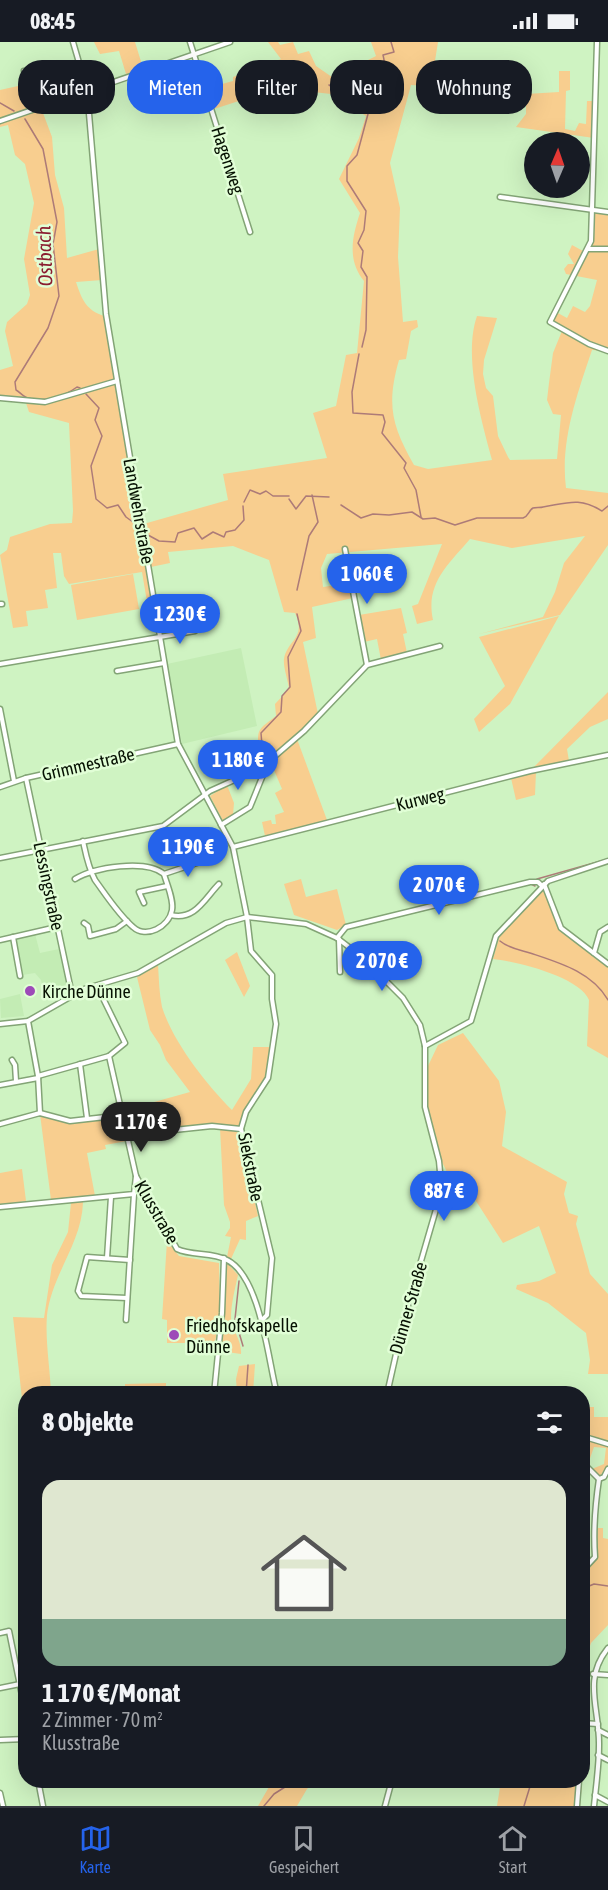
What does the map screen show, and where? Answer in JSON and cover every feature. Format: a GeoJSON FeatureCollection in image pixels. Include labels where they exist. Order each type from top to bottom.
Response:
{"type":"FeatureCollection","features":[{"type":"Feature","properties":{"kind":"street","name":"Landwehrstraße"},"geometry":{"type":"LineString","coordinates":[[73,42],[78,60]]}},
{"type":"Feature","properties":{"kind":"street","name":"Hagenweg"},"geometry":{"type":"LineString","coordinates":[[190,42],[250,232]]}},
{"type":"Feature","properties":{"kind":"street"},"geometry":{"type":"LineString","coordinates":[[115,81],[230,42]]}},
{"type":"Feature","properties":{"kind":"street"},"geometry":{"type":"LineString","coordinates":[[597,42],[591,241],[558,302],[550,322],[595,347],[608,351]]}},
{"type":"Feature","properties":{"kind":"street"},"geometry":{"type":"LineString","coordinates":[[0,121],[20,114]]}},
{"type":"Feature","properties":{"kind":"street","name":"Landwehrstraße"},"geometry":{"type":"LineString","coordinates":[[89,114],[106,314],[178,744],[233,847],[247,917]]}},
{"type":"Feature","properties":{"kind":"street"},"geometry":{"type":"LineString","coordinates":[[500,197],[608,212]]}},
{"type":"Feature","properties":{"kind":"street"},"geometry":{"type":"LineString","coordinates":[[587,249],[608,249]]}},
{"type":"Feature","properties":{"kind":"street"},"geometry":{"type":"LineString","coordinates":[[0,398],[45,402],[117,381]]}},
{"type":"Feature","properties":{"kind":"street"},"geometry":{"type":"LineString","coordinates":[[345,549],[367,665]]}},
{"type":"Feature","properties":{"kind":"street"},"geometry":{"type":"LineString","coordinates":[[0,664],[195,631]]}},
{"type":"Feature","properties":{"kind":"street"},"geometry":{"type":"LineString","coordinates":[[0,858],[163,826],[204,795],[261,768],[304,731],[367,665],[440,646]]}},
{"type":"Feature","properties":{"kind":"street"},"geometry":{"type":"LineString","coordinates":[[117,671],[164,663]]}},
{"type":"Feature","properties":{"kind":"street"},"geometry":{"type":"LineString","coordinates":[[0,709],[2,729],[14,781]]}},
{"type":"Feature","properties":{"kind":"street","name":"Grimmestraße"},"geometry":{"type":"LineString","coordinates":[[0,787],[26,778],[178,744]]}},
{"type":"Feature","properties":{"kind":"street","name":"Kurweg"},"geometry":{"type":"LineString","coordinates":[[233,847],[530,771],[608,755]]}},
{"type":"Feature","properties":{"kind":"street"},"geometry":{"type":"LineString","coordinates":[[220,825],[250,807],[263,775],[261,768]]}},
{"type":"Feature","properties":{"kind":"street","name":"Lessingstraße"},"geometry":{"type":"LineString","coordinates":[[26,778],[72,995]]}},
{"type":"Feature","properties":{"kind":"street"},"geometry":{"type":"LineString","coordinates":[[75,879],[92,873],[139,865],[152,866],[164,874],[172,905],[171,915],[165,924],[152,931],[139,931],[127,921],[92,873],[83,841]]}},
{"type":"Feature","properties":{"kind":"street"},"geometry":{"type":"LineString","coordinates":[[181,845],[187,849],[192,865]]}},
{"type":"Feature","properties":{"kind":"street"},"geometry":{"type":"LineString","coordinates":[[164,874],[206,860]]}},
{"type":"Feature","properties":{"kind":"street"},"geometry":{"type":"LineString","coordinates":[[425,1046],[471,1021],[493,941],[543,885],[559,875],[608,861]]}},
{"type":"Feature","properties":{"kind":"street"},"geometry":{"type":"LineString","coordinates":[[340,972],[338,938],[346,927],[530,882],[543,885]]}},
{"type":"Feature","properties":{"kind":"street"},"geometry":{"type":"LineString","coordinates":[[171,915],[178,917],[202,906],[219,884]]}},
{"type":"Feature","properties":{"kind":"street"},"geometry":{"type":"LineString","coordinates":[[543,885],[561,927],[608,964]]}},
{"type":"Feature","properties":{"kind":"street"},"geometry":{"type":"LineString","coordinates":[[144,903],[139,892],[167,886]]}},
{"type":"Feature","properties":{"kind":"street"},"geometry":{"type":"LineString","coordinates":[[0,1023],[28,1021],[72,995],[138,973],[226,923],[247,917]]}},
{"type":"Feature","properties":{"kind":"street","name":"Dünner Straße"},"geometry":{"type":"LineString","coordinates":[[247,917],[306,924],[338,938],[362,957],[410,1007],[420,1025],[425,1046],[425,1107],[439,1161],[441,1183],[437,1206],[396,1350],[389,1386]]}},
{"type":"Feature","properties":{"kind":"street","name":"Siekstraße"},"geometry":{"type":"LineString","coordinates":[[247,917],[251,951],[272,975],[272,999],[276,1024],[268,1078],[246,1112],[241,1129],[272,1258],[267,1316],[262,1320]]}},
{"type":"Feature","properties":{"kind":"street"},"geometry":{"type":"LineString","coordinates":[[84,923],[88,926],[90,936],[116,929],[127,921]]}},
{"type":"Feature","properties":{"kind":"street"},"geometry":{"type":"LineString","coordinates":[[0,940],[57,927]]}},
{"type":"Feature","properties":{"kind":"street"},"geometry":{"type":"LineString","coordinates":[[594,953],[600,932],[608,927]]}},
{"type":"Feature","properties":{"kind":"street"},"geometry":{"type":"LineString","coordinates":[[13,937],[20,976]]}},
{"type":"Feature","properties":{"kind":"street"},"geometry":{"type":"LineString","coordinates":[[0,1085],[38,1077],[109,1056],[125,1043],[97,985]]}},
{"type":"Feature","properties":{"kind":"street"},"geometry":{"type":"LineString","coordinates":[[28,1021],[38,1077],[40,1113]]}},
{"type":"Feature","properties":{"kind":"street","name":"Klusstraße"},"geometry":{"type":"LineString","coordinates":[[109,1056],[136,1176],[177,1250],[224,1258]]}},
{"type":"Feature","properties":{"kind":"street"},"geometry":{"type":"LineString","coordinates":[[12,1060],[15,1065],[16,1081]]}},
{"type":"Feature","properties":{"kind":"street"},"geometry":{"type":"LineString","coordinates":[[80,1064],[87,1118]]}},
{"type":"Feature","properties":{"kind":"street"},"geometry":{"type":"LineString","coordinates":[[0,1124],[40,1113],[70,1121],[123,1115]]}},
{"type":"Feature","properties":{"kind":"street"},"geometry":{"type":"LineString","coordinates":[[127,1135],[212,1126],[241,1129]]}},
{"type":"Feature","properties":{"kind":"street"},"geometry":{"type":"LineString","coordinates":[[126,1320],[136,1176]]}},
{"type":"Feature","properties":{"kind":"street"},"geometry":{"type":"LineString","coordinates":[[0,1207],[134,1194]]}},
{"type":"Feature","properties":{"kind":"street"},"geometry":{"type":"LineString","coordinates":[[107,1258],[111,1197]]}},
{"type":"Feature","properties":{"kind":"street"},"geometry":{"type":"LineString","coordinates":[[127,1298],[77,1294],[87,1257],[130,1260]]}},
{"type":"Feature","properties":{"kind":"street"},"geometry":{"type":"LineString","coordinates":[[224,1258],[237,1268],[262,1320],[276,1386]]}},
{"type":"Feature","properties":{"kind":"street"},"geometry":{"type":"LineString","coordinates":[[214,1386],[222,1313],[224,1258]]}},
{"type":"Feature","properties":{"kind":"street"},"geometry":{"type":"LineString","coordinates":[[590,1439],[608,1444]]}},
{"type":"Feature","properties":{"kind":"street"},"geometry":{"type":"LineString","coordinates":[[599,1479],[604,1477],[608,1469]]}},
{"type":"Feature","properties":{"kind":"street"},"geometry":{"type":"LineString","coordinates":[[590,1470],[599,1479]]}},
{"type":"Feature","properties":{"kind":"street"},"geometry":{"type":"LineString","coordinates":[[590,1562],[595,1557],[593,1525],[599,1479]]}},
{"type":"Feature","properties":{"kind":"street"},"geometry":{"type":"LineString","coordinates":[[0,1633],[9,1631],[18,1674]]}},
{"type":"Feature","properties":{"kind":"street"},"geometry":{"type":"LineString","coordinates":[[594,1806],[598,1724],[593,1674],[598,1660],[608,1648]]}},
{"type":"Feature","properties":{"kind":"street"},"geometry":{"type":"LineString","coordinates":[[593,1674],[608,1675]]}},
{"type":"Feature","properties":{"kind":"street"},"geometry":{"type":"LineString","coordinates":[[0,1688],[18,1684]]}},
{"type":"Feature","properties":{"kind":"street"},"geometry":{"type":"LineString","coordinates":[[590,1724],[598,1724]]}},
{"type":"Feature","properties":{"kind":"street"},"geometry":{"type":"LineString","coordinates":[[598,1730],[608,1736]]}},
{"type":"Feature","properties":{"kind":"street"},"geometry":{"type":"LineString","coordinates":[[0,1740],[18,1739]]}},
{"type":"Feature","properties":{"kind":"street"},"geometry":{"type":"LineString","coordinates":[[598,1755],[608,1760]]}},
{"type":"Feature","properties":{"kind":"street"},"geometry":{"type":"LineString","coordinates":[[40,1788],[43,1806]]}},
{"type":"Feature","properties":{"kind":"street"},"geometry":{"type":"LineString","coordinates":[[385,1806],[390,1788]]}},
{"type":"Feature","properties":{"kind":"street"},"geometry":{"type":"LineString","coordinates":[[577,1806],[578,1788]]}},
{"type":"Feature","properties":{"kind":"street"},"geometry":{"type":"LineString","coordinates":[[0,1793],[3,1806]]}},
{"type":"Feature","properties":{"kind":"street"},"geometry":{"type":"LineString","coordinates":[[595,1795],[608,1802]]}},
{"type":"Feature","properties":{"kind":"shaded area"},"geometry":{"type":"Polygon","coordinates":[[[94,42],[135,42],[141,60],[127,60],[126,74],[119,51],[100,54],[94,42]]]}},
{"type":"Feature","properties":{"kind":"shaded area"},"geometry":{"type":"Polygon","coordinates":[[[268,42],[278,42],[280,45],[293,42],[298,54],[309,51],[313,60],[278,60],[281,59],[268,42]]]}},
{"type":"Feature","properties":{"kind":"shaded area"},"geometry":{"type":"Polygon","coordinates":[[[371,42],[438,42],[435,60],[416,60],[416,85],[411,85],[404,111],[404,60],[368,60],[376,56],[371,42]]]}},
{"type":"Feature","properties":{"kind":"shaded area"},"geometry":{"type":"Polygon","coordinates":[[[318,67],[330,76],[330,94],[318,93],[318,67]]]}},
{"type":"Feature","properties":{"kind":"shaded area"},"geometry":{"type":"Polygon","coordinates":[[[559,71],[570,71],[570,90],[566,91],[565,129],[575,131],[579,123],[586,124],[587,101],[595,101],[594,138],[590,137],[590,132],[551,132],[516,127],[526,114],[532,114],[532,94],[559,92],[559,71]]]}},
{"type":"Feature","properties":{"kind":"shaded area"},"geometry":{"type":"Polygon","coordinates":[[[235,76],[235,102],[223,106],[223,84],[233,81],[235,76]]]}},
{"type":"Feature","properties":{"kind":"shaded area"},"geometry":{"type":"Polygon","coordinates":[[[18,86],[18,114],[43,114],[52,137],[55,175],[64,208],[67,258],[99,249],[102,280],[76,282],[85,304],[104,316],[140,525],[228,500],[223,474],[327,458],[313,413],[336,406],[346,355],[357,353],[364,281],[353,257],[353,240],[360,213],[339,179],[359,138],[366,116],[363,114],[403,114],[390,163],[400,208],[398,257],[403,322],[417,320],[418,327],[411,331],[406,359],[399,360],[392,403],[396,427],[414,465],[428,469],[492,460],[475,388],[472,350],[477,316],[497,318],[484,360],[483,374],[486,388],[493,396],[498,436],[508,457],[510,460],[557,459],[561,415],[553,414],[547,400],[553,353],[562,331],[552,323],[556,312],[567,318],[573,306],[585,312],[590,306],[597,280],[566,274],[564,269],[568,264],[574,264],[568,254],[572,245],[583,251],[589,241],[591,212],[608,214],[608,247],[594,247],[608,250],[608,351],[592,350],[571,418],[565,453],[565,470],[566,488],[608,493],[608,545],[560,615],[479,634],[543,617],[555,592],[564,563],[585,536],[512,548],[470,539],[447,566],[436,585],[432,595],[433,620],[417,624],[412,606],[418,604],[442,544],[327,554],[321,568],[323,587],[350,583],[353,598],[312,607],[316,638],[303,642],[318,714],[262,767],[249,774],[243,760],[257,754],[259,732],[276,716],[275,704],[289,689],[284,659],[299,628],[295,613],[284,612],[269,560],[233,546],[168,552],[170,563],[146,568],[153,607],[148,608],[142,572],[69,584],[64,576],[61,553],[53,553],[57,588],[45,590],[48,608],[26,611],[28,626],[13,628],[0,555],[7,550],[10,537],[50,524],[72,523],[73,511],[69,423],[29,412],[25,400],[0,397],[0,370],[13,366],[5,331],[7,322],[27,304],[30,295],[24,259],[34,203],[25,164],[15,155],[8,125],[0,127],[0,90],[18,86]]]}},
{"type":"Feature","properties":{"kind":"shaded area"},"geometry":{"type":"Polygon","coordinates":[[[133,574],[139,609],[77,620],[71,585],[133,574]]]}},
{"type":"Feature","properties":{"kind":"shaded area"},"geometry":{"type":"Polygon","coordinates":[[[401,608],[407,633],[403,634],[407,653],[381,660],[377,639],[364,642],[359,615],[401,608]]]}},
{"type":"Feature","properties":{"kind":"shaded area"},"geometry":{"type":"Polygon","coordinates":[[[559,616],[510,704],[479,732],[474,719],[505,686],[479,637],[559,616]]]}},
{"type":"Feature","properties":{"kind":"shaded area"},"geometry":{"type":"Polygon","coordinates":[[[241,648],[257,726],[182,744],[167,664],[241,648]]]}},
{"type":"Feature","properties":{"kind":"shaded area"},"geometry":{"type":"Polygon","coordinates":[[[608,692],[608,719],[590,727],[567,749],[569,761],[533,768],[608,692]]]}},
{"type":"Feature","properties":{"kind":"shaded area"},"geometry":{"type":"Polygon","coordinates":[[[297,739],[327,820],[265,836],[262,822],[271,820],[272,824],[276,824],[275,815],[284,812],[275,793],[282,789],[271,763],[297,739]]]}},
{"type":"Feature","properties":{"kind":"shaded area"},"geometry":{"type":"Polygon","coordinates":[[[536,772],[535,795],[516,800],[511,778],[536,772]]]}},
{"type":"Feature","properties":{"kind":"shaded area"},"geometry":{"type":"Polygon","coordinates":[[[227,785],[234,803],[233,815],[223,821],[210,796],[227,785]]]}},
{"type":"Feature","properties":{"kind":"shaded area"},"geometry":{"type":"Polygon","coordinates":[[[301,879],[306,897],[337,889],[346,925],[337,930],[294,915],[284,884],[301,879]]]}},
{"type":"Feature","properties":{"kind":"shaded area"},"geometry":{"type":"Polygon","coordinates":[[[543,890],[560,929],[608,966],[608,1058],[587,1046],[589,1000],[583,992],[561,977],[516,963],[493,959],[500,934],[543,890]]]}},
{"type":"Feature","properties":{"kind":"shaded area"},"geometry":{"type":"Polygon","coordinates":[[[35,934],[40,953],[59,949],[68,990],[52,1000],[50,991],[44,992],[41,980],[35,973],[22,975],[14,938],[35,934]]]}},
{"type":"Feature","properties":{"kind":"shaded area"},"geometry":{"type":"Polygon","coordinates":[[[237,952],[250,986],[244,997],[225,960],[237,952]]]}},
{"type":"Feature","properties":{"kind":"shaded area"},"geometry":{"type":"Polygon","coordinates":[[[158,965],[162,1007],[174,1034],[201,1075],[232,1110],[251,1079],[253,1047],[272,1047],[267,1078],[244,1112],[240,1126],[211,1124],[154,1131],[147,1104],[190,1092],[166,1060],[150,1030],[137,977],[158,965]]]}},
{"type":"Feature","properties":{"kind":"shaded area"},"geometry":{"type":"Polygon","coordinates":[[[20,994],[24,1016],[1,1018],[0,999],[20,994]]]}},
{"type":"Feature","properties":{"kind":"shaded area"},"geometry":{"type":"Polygon","coordinates":[[[463,1033],[499,1081],[506,1112],[502,1146],[567,1182],[564,1194],[569,1213],[578,1216],[576,1224],[590,1274],[608,1294],[608,1374],[588,1374],[590,1360],[586,1333],[548,1303],[516,1289],[517,1285],[539,1281],[556,1273],[539,1226],[503,1243],[465,1184],[447,1172],[441,1160],[427,1109],[428,1066],[438,1045],[463,1033]]]}},
{"type":"Feature","properties":{"kind":"shaded area"},"geometry":{"type":"Polygon","coordinates":[[[40,1114],[70,1122],[122,1117],[127,1141],[105,1145],[106,1149],[87,1153],[95,1196],[51,1200],[40,1114]]]}},
{"type":"Feature","properties":{"kind":"shaded area"},"geometry":{"type":"Polygon","coordinates":[[[220,1128],[239,1131],[258,1216],[246,1221],[246,1240],[240,1239],[231,1259],[227,1257],[231,1237],[225,1236],[230,1228],[230,1222],[224,1205],[220,1128]]]}},
{"type":"Feature","properties":{"kind":"shaded area"},"geometry":{"type":"Polygon","coordinates":[[[22,1169],[26,1201],[0,1205],[0,1173],[22,1169]]]}},
{"type":"Feature","properties":{"kind":"shaded area"},"geometry":{"type":"Polygon","coordinates":[[[83,1202],[78,1231],[55,1286],[47,1315],[50,1386],[21,1386],[13,1317],[44,1318],[52,1265],[68,1232],[71,1203],[83,1202]]]}},
{"type":"Feature","properties":{"kind":"shaded area"},"geometry":{"type":"Polygon","coordinates":[[[167,1241],[179,1256],[219,1263],[220,1320],[215,1341],[217,1343],[167,1343],[167,1320],[162,1319],[167,1241]]]}},
{"type":"Feature","properties":{"kind":"shaded area"},"geometry":{"type":"Polygon","coordinates":[[[227,1263],[238,1275],[231,1318],[241,1354],[220,1351],[225,1265],[227,1263]]]}},
{"type":"Feature","properties":{"kind":"shaded area"},"geometry":{"type":"Polygon","coordinates":[[[255,1364],[253,1386],[236,1386],[239,1366],[255,1364]]]}},
{"type":"Feature","properties":{"kind":"shaded area"},"geometry":{"type":"Polygon","coordinates":[[[166,1383],[166,1386],[125,1386],[125,1384],[166,1383]]]}},
{"type":"Feature","properties":{"kind":"shaded area"},"geometry":{"type":"Polygon","coordinates":[[[590,1407],[594,1407],[594,1417],[608,1417],[608,1442],[590,1436],[590,1407]]]}},
{"type":"Feature","properties":{"kind":"shaded area"},"geometry":{"type":"Polygon","coordinates":[[[590,1442],[608,1447],[608,1465],[600,1476],[592,1469],[604,1464],[606,1448],[594,1447],[590,1458],[590,1442]]]}},
{"type":"Feature","properties":{"kind":"shaded area"},"geometry":{"type":"Polygon","coordinates":[[[595,1528],[603,1528],[603,1538],[608,1539],[608,1625],[590,1646],[590,1565],[596,1559],[595,1528]]]}},
{"type":"Feature","properties":{"kind":"shaded area"},"geometry":{"type":"Polygon","coordinates":[[[268,1788],[308,1788],[297,1806],[258,1806],[268,1788]]]}},
{"type":"Feature","properties":{"kind":"shaded area"},"geometry":{"type":"Polygon","coordinates":[[[500,1788],[582,1788],[580,1806],[497,1806],[500,1788]]]}},
{"type":"Feature","properties":{"kind":"waterway"},"geometry":{"type":"LineString","coordinates":[[362,347],[366,330],[367,277],[361,267],[363,251],[358,243],[364,230],[366,211],[347,181],[347,166],[357,155],[368,114],[365,109],[369,104],[372,89],[384,68],[383,55],[394,52],[391,42]]}},
{"type":"Feature","properties":{"kind":"waterway","name":"Ostbach"},"geometry":{"type":"LineString","coordinates":[[0,103],[14,111]]}},
{"type":"Feature","properties":{"kind":"waterway","name":"Ostbach"},"geometry":{"type":"LineString","coordinates":[[25,119],[43,149],[57,222],[53,244],[59,296],[48,328],[15,382],[16,390],[26,397],[40,400],[54,398],[77,387],[80,388]]}},
{"type":"Feature","properties":{"kind":"waterway"},"geometry":{"type":"LineString","coordinates":[[359,354],[352,392],[353,413],[383,415],[385,422],[382,433],[406,463],[404,468],[416,490],[421,517]]}},
{"type":"Feature","properties":{"kind":"waterway","name":"Ostbach"},"geometry":{"type":"LineString","coordinates":[[86,394],[99,408],[95,420],[102,436],[91,466],[96,499],[107,508],[118,505],[126,517],[137,525]]}},
{"type":"Feature","properties":{"kind":"waterway","name":"Ostbach"},"geometry":{"type":"LineString","coordinates":[[244,502],[250,490],[260,494],[266,491],[273,496],[289,496]]}},
{"type":"Feature","properties":{"kind":"waterway"},"geometry":{"type":"LineString","coordinates":[[297,590],[309,536],[318,522],[312,495]]}},
{"type":"Feature","properties":{"kind":"waterway","name":"Ostbach"},"geometry":{"type":"LineString","coordinates":[[289,499],[296,509],[306,496],[329,497]]}},
{"type":"Feature","properties":{"kind":"waterway","name":"Ostbach"},"geometry":{"type":"LineString","coordinates":[[341,505],[361,518],[373,514],[389,515],[412,512],[423,519],[435,518],[455,525],[477,518],[523,518],[533,508],[567,503],[587,504],[602,511],[608,506]]}},
{"type":"Feature","properties":{"kind":"waterway","name":"Ostbach"},"geometry":{"type":"LineString","coordinates":[[148,535],[159,541],[175,542],[178,533],[194,528],[202,539],[213,532],[224,537],[226,532],[235,530],[244,520],[243,506]]}},
{"type":"Feature","properties":{"kind":"waterway"},"geometry":{"type":"LineString","coordinates":[[263,758],[261,733],[281,712],[282,696],[290,687],[288,657],[301,631],[297,614]]}},
{"type":"Feature","properties":{"kind":"waterway"},"geometry":{"type":"LineString","coordinates":[[537,879],[608,859]]}},
{"type":"Feature","properties":{"kind":"waterway"},"geometry":{"type":"LineString","coordinates":[[430,908],[531,884],[535,886]]}},
{"type":"Feature","properties":{"kind":"waterway"},"geometry":{"type":"LineString","coordinates":[[429,905],[437,903]]}},
{"type":"Feature","properties":{"kind":"waterway"},"geometry":{"type":"LineString","coordinates":[[349,928],[425,910]]}},
{"type":"Feature","properties":{"kind":"waterway"},"geometry":{"type":"LineString","coordinates":[[500,941],[510,947],[553,961],[584,975],[601,990],[608,1000]]}},
{"type":"Feature","properties":{"kind":"waterway"},"geometry":{"type":"LineString","coordinates":[[239,1281],[235,1319],[243,1346]]}},
{"type":"Feature","properties":{"kind":"waterway"},"geometry":{"type":"LineString","coordinates":[[247,1386],[248,1365]]}},
{"type":"Feature","properties":{"kind":"waterway","name":"Ostbach"},"geometry":{"type":"LineString","coordinates":[[590,1586],[608,1586]]}},
{"type":"Feature","properties":{"kind":"waterway"},"geometry":{"type":"LineString","coordinates":[[264,1806],[274,1794],[283,1788]]}},
{"type":"Feature","properties":{"kind":"waterway","name":"Ostbach"},"geometry":{"type":"LineString","coordinates":[[524,1806],[530,1788]]}},
{"type":"Feature","properties":{"kind":"place","name":"Kirche Dünne"},"geometry":{"type":"Point","coordinates":[30,991]}},
{"type":"Feature","properties":{"kind":"place","name":"Friedhofskapelle Dünne"},"geometry":{"type":"Point","coordinates":[174,1335]}}]}
